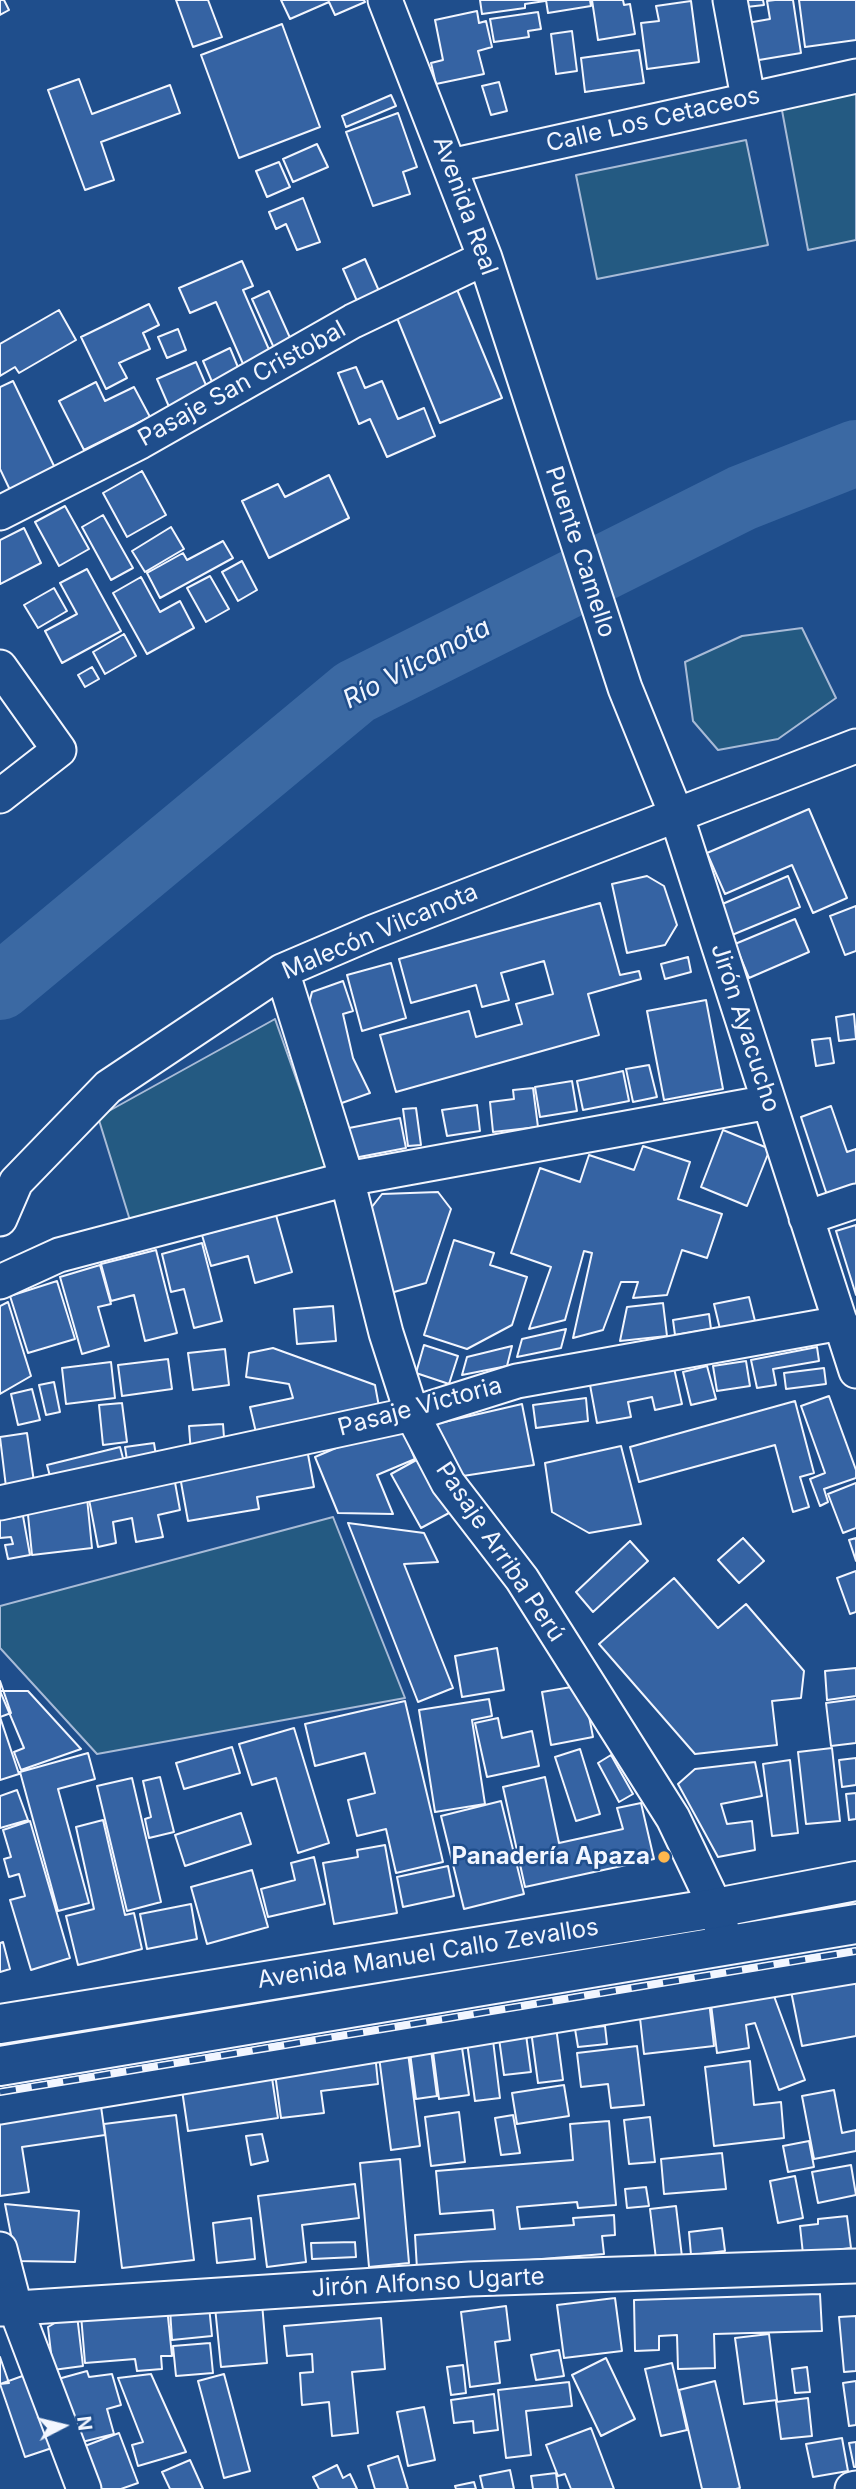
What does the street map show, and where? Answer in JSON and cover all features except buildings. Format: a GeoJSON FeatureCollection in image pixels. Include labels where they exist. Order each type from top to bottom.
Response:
{"type":"FeatureCollection","features":[{"type":"Feature","properties":{"kind":"street","name":"Avenida Real"},"geometry":{"type":"LineString","coordinates":[[385,0],[485,258],[536,416]]}},
{"type":"Feature","properties":{"kind":"street"},"geometry":{"type":"LineString","coordinates":[[730,0],[748,98]]}},
{"type":"Feature","properties":{"kind":"street","name":"Calle Los Cetaceos"},"geometry":{"type":"LineString","coordinates":[[450,166],[856,76]]}},
{"type":"Feature","properties":{"kind":"street","name":"Pasaje San Cristobal"},"geometry":{"type":"LineString","coordinates":[[0,513],[140,442],[353,321],[485,258]]}},
{"type":"Feature","properties":{"kind":"street","name":"Puente Camello"},"geometry":{"type":"LineString","coordinates":[[536,416],[625,688]]}},
{"type":"Feature","properties":{"kind":"street"},"geometry":{"type":"LineString","coordinates":[[0,667],[60,751],[0,796]]}},
{"type":"Feature","properties":{"kind":"street","name":"Jirón Ayacucho"},"geometry":{"type":"LineString","coordinates":[[625,688],[676,814],[856,1371]]}},
{"type":"Feature","properties":{"kind":"street","name":"Malecón Vilcanota"},"geometry":{"type":"LineString","coordinates":[[0,1219],[16,1182],[108,1087],[282,971],[373,932],[856,746]]}},
{"type":"Feature","properties":{"kind":"street","name":"Pasaje Arriba Perú"},"geometry":{"type":"LineString","coordinates":[[282,971],[347,1179],[386,1333],[412,1414],[447,1483],[522,1579],[673,1818],[716,1908],[726,1947]]}},
{"type":"Feature","properties":{"kind":"street"},"geometry":{"type":"LineString","coordinates":[[0,1282],[59,1255],[155,1232],[347,1179],[769,1102]]}},
{"type":"Feature","properties":{"kind":"street"},"geometry":{"type":"LineString","coordinates":[[806,1218],[856,1201]]}},
{"type":"Feature","properties":{"kind":"street","name":"Pasaje Victoria"},"geometry":{"type":"LineString","coordinates":[[0,1503],[412,1414],[517,1381],[841,1323]]}},
{"type":"Feature","properties":{"kind":"street","name":"Avenida Manuel Callo Zevallos"},"geometry":{"type":"LineString","coordinates":[[0,2024],[716,1908],[856,1881]]}},
{"type":"Feature","properties":{"kind":"street","name":"Avenida Manuel Callo Zevallos"},"geometry":{"type":"LineString","coordinates":[[0,2066],[856,1924]]}},
{"type":"Feature","properties":{"kind":"street"},"geometry":{"type":"LineString","coordinates":[[0,2107],[856,1966]]}},
{"type":"Feature","properties":{"kind":"street"},"geometry":{"type":"LineString","coordinates":[[0,2249],[8,2308],[84,2489]]}},
{"type":"Feature","properties":{"kind":"street","name":"Jirón Alfonso Ugarte"},"geometry":{"type":"LineString","coordinates":[[8,2308],[470,2279],[856,2266]]}},
{"type":"Feature","properties":{"kind":"shaded area"},"geometry":{"type":"Polygon","coordinates":[[[856,93],[856,240],[808,250],[781,105],[856,93]]]}},
{"type":"Feature","properties":{"kind":"shaded area"},"geometry":{"type":"Polygon","coordinates":[[[746,140],[768,245],[597,279],[576,175],[746,140]]]}},
{"type":"Feature","properties":{"kind":"shaded area"},"geometry":{"type":"Polygon","coordinates":[[[802,628],[836,698],[778,739],[718,750],[693,721],[685,662],[742,636],[802,628]]]}},
{"type":"Feature","properties":{"kind":"shaded area"},"geometry":{"type":"Polygon","coordinates":[[[275,1019],[329,1171],[133,1230],[98,1117],[275,1019]]]}},
{"type":"Feature","properties":{"kind":"shaded area"},"geometry":{"type":"Polygon","coordinates":[[[333,1517],[405,1698],[97,1754],[0,1648],[0,1606],[333,1517]]]}},
{"type":"Feature","properties":{"kind":"waterway","name":"Río Vilcanota"},"geometry":{"type":"LineString","coordinates":[[0,987],[355,692],[742,498],[856,453]]}},
{"type":"Feature","properties":{"kind":"railway"},"geometry":{"type":"LineString","coordinates":[[0,2092],[856,1951]]}},
{"type":"Feature","properties":{"kind":"place","name":"Panadería Apaza"},"geometry":{"type":"Point","coordinates":[664,1857]}}]}
